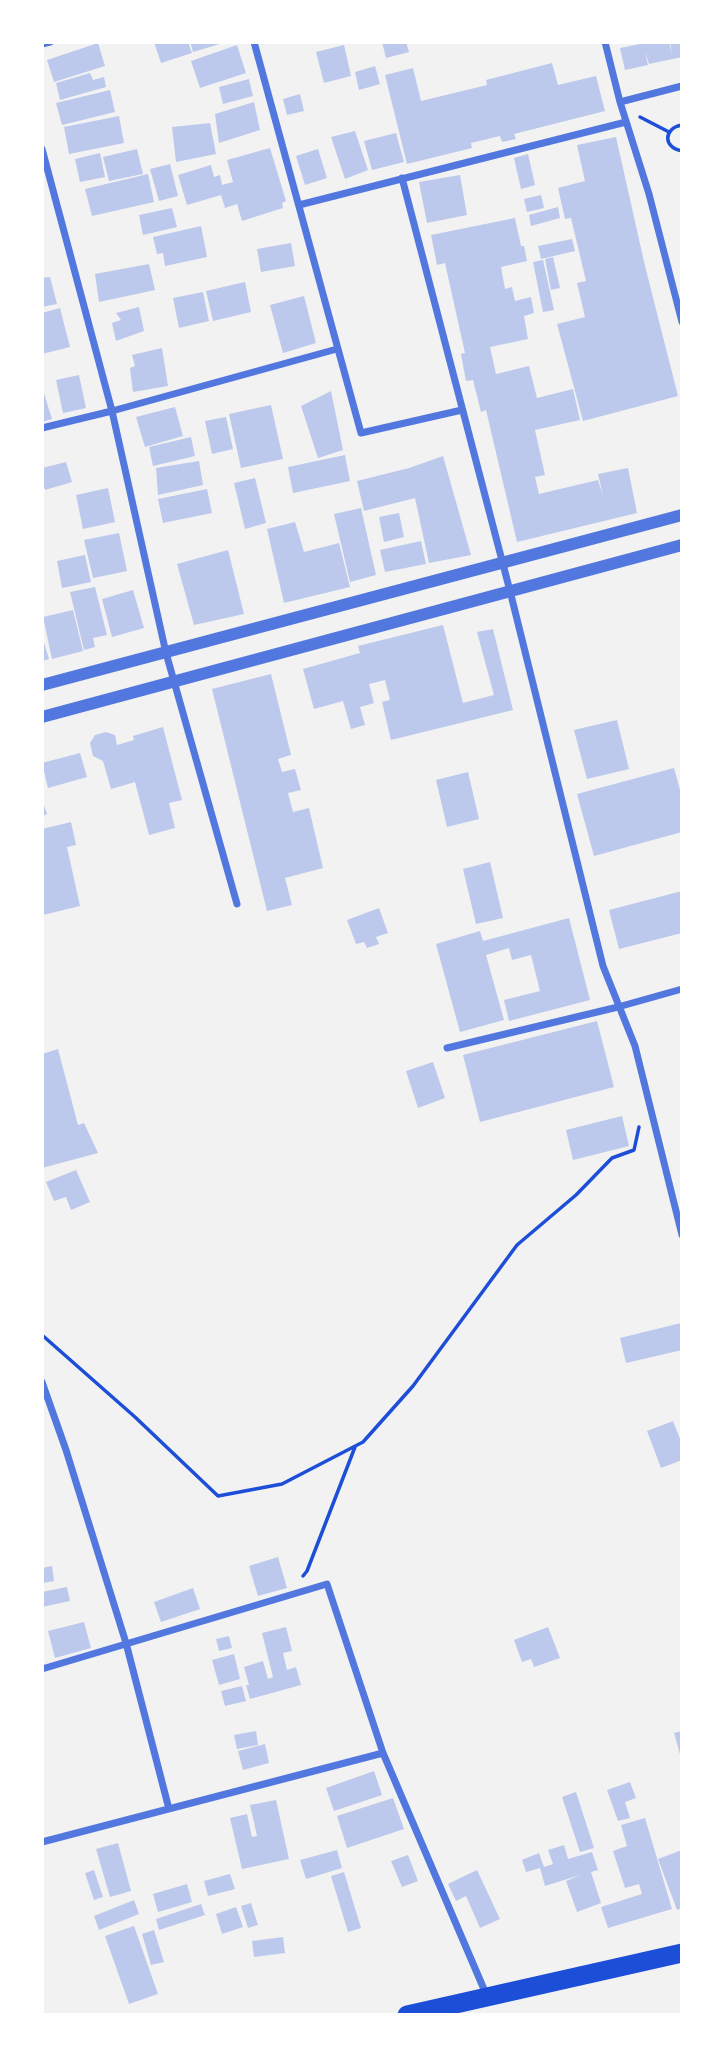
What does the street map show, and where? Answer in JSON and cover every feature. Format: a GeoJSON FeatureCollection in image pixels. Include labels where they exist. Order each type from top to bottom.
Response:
{"type":"FeatureCollection","features":[{"type":"Feature","properties":{"kind":"highway"},"geometry":{"type":"LineString","coordinates":[[407,2015],[682,1953]]}},
{"type":"Feature","properties":{"kind":"street"},"geometry":{"type":"LineString","coordinates":[[42,44],[50,42]]}},
{"type":"Feature","properties":{"kind":"street"},"geometry":{"type":"LineString","coordinates":[[254,42],[361,433],[463,410]]}},
{"type":"Feature","properties":{"kind":"street"},"geometry":{"type":"LineString","coordinates":[[605,42],[620,102],[649,194],[682,322]]}},
{"type":"Feature","properties":{"kind":"street"},"geometry":{"type":"LineString","coordinates":[[620,102],[682,86]]}},
{"type":"Feature","properties":{"kind":"street"},"geometry":{"type":"LineString","coordinates":[[299,205],[626,122]]}},
{"type":"Feature","properties":{"kind":"street"},"geometry":{"type":"LineString","coordinates":[[42,149],[112,411],[166,653],[237,904]]}},
{"type":"Feature","properties":{"kind":"street"},"geometry":{"type":"LineString","coordinates":[[402,178],[510,592],[603,966],[635,1046],[682,1235]]}},
{"type":"Feature","properties":{"kind":"street"},"geometry":{"type":"LineString","coordinates":[[672,284],[682,282]]}},
{"type":"Feature","properties":{"kind":"street"},"geometry":{"type":"LineString","coordinates":[[42,428],[337,349]]}},
{"type":"Feature","properties":{"kind":"street"},"geometry":{"type":"LineString","coordinates":[[42,685],[682,515]]}},
{"type":"Feature","properties":{"kind":"street"},"geometry":{"type":"LineString","coordinates":[[42,717],[682,545]]}},
{"type":"Feature","properties":{"kind":"street"},"geometry":{"type":"LineString","coordinates":[[447,1048],[682,989]]}},
{"type":"Feature","properties":{"kind":"street"},"geometry":{"type":"LineString","coordinates":[[42,1382],[126,1643],[169,1809]]}},
{"type":"Feature","properties":{"kind":"street"},"geometry":{"type":"LineString","coordinates":[[42,1669],[327,1584],[383,1753],[487,1998]]}},
{"type":"Feature","properties":{"kind":"street"},"geometry":{"type":"LineString","coordinates":[[42,1842],[383,1753]]}},
{"type":"Feature","properties":{"kind":"path"},"geometry":{"type":"LineString","coordinates":[[638,115],[670,132]]}},
{"type":"Feature","properties":{"kind":"path"},"geometry":{"type":"LineString","coordinates":[[682,125],[674,127],[668,138],[669,145],[682,150]]}},
{"type":"Feature","properties":{"kind":"path"},"geometry":{"type":"LineString","coordinates":[[42,1335],[135,1417],[218,1496],[282,1483],[363,1442],[413,1386],[517,1245],[576,1195],[612,1158],[634,1150],[644,1108],[650,1102]]}},
{"type":"Feature","properties":{"kind":"path"},"geometry":{"type":"LineString","coordinates":[[288,1596],[307,1571],[356,1446]]}},
{"type":"Feature","properties":{"kind":"building"},"geometry":{"type":"Polygon","coordinates":[[[154,42],[188,42],[192,53],[161,63],[154,42]]]}},
{"type":"Feature","properties":{"kind":"building"},"geometry":{"type":"Polygon","coordinates":[[[190,42],[223,42],[223,43],[193,52],[190,42]]]}},
{"type":"Feature","properties":{"kind":"building"},"geometry":{"type":"Polygon","coordinates":[[[382,42],[406,42],[409,52],[386,58],[382,42]]]}},
{"type":"Feature","properties":{"kind":"building"},"geometry":{"type":"Polygon","coordinates":[[[650,42],[669,42],[672,55],[670,42],[682,42],[682,57],[649,64],[645,52],[648,65],[625,70],[620,48],[650,42]]]}},
{"type":"Feature","properties":{"kind":"building"},"geometry":{"type":"Polygon","coordinates":[[[98,43],[105,66],[54,82],[47,60],[98,43]]]}},
{"type":"Feature","properties":{"kind":"building"},"geometry":{"type":"Polygon","coordinates":[[[237,45],[246,73],[200,88],[191,61],[237,45]]]}},
{"type":"Feature","properties":{"kind":"building"},"geometry":{"type":"Polygon","coordinates":[[[344,45],[351,76],[324,83],[316,52],[344,45]]]}},
{"type":"Feature","properties":{"kind":"building"},"geometry":{"type":"Polygon","coordinates":[[[552,63],[558,85],[596,76],[605,111],[514,134],[516,139],[502,142],[500,136],[471,143],[472,148],[407,164],[385,75],[413,68],[421,101],[487,85],[486,80],[552,63]]]}},
{"type":"Feature","properties":{"kind":"building"},"geometry":{"type":"Polygon","coordinates":[[[375,66],[380,84],[359,90],[355,72],[375,66]]]}},
{"type":"Feature","properties":{"kind":"building"},"geometry":{"type":"Polygon","coordinates":[[[90,73],[93,80],[104,77],[106,87],[60,100],[56,83],[90,73]]]}},
{"type":"Feature","properties":{"kind":"building"},"geometry":{"type":"Polygon","coordinates":[[[249,79],[253,96],[223,104],[219,87],[249,79]]]}},
{"type":"Feature","properties":{"kind":"building"},"geometry":{"type":"Polygon","coordinates":[[[110,90],[115,112],[62,125],[56,103],[110,90]]]}},
{"type":"Feature","properties":{"kind":"building"},"geometry":{"type":"Polygon","coordinates":[[[300,94],[304,111],[287,115],[283,99],[300,94]]]}},
{"type":"Feature","properties":{"kind":"building"},"geometry":{"type":"Polygon","coordinates":[[[254,102],[260,130],[219,143],[215,114],[254,102]]]}},
{"type":"Feature","properties":{"kind":"building"},"geometry":{"type":"Polygon","coordinates":[[[119,116],[124,143],[69,154],[64,127],[119,116]]]}},
{"type":"Feature","properties":{"kind":"building"},"geometry":{"type":"Polygon","coordinates":[[[210,123],[216,154],[176,162],[172,127],[210,123]]]}},
{"type":"Feature","properties":{"kind":"building"},"geometry":{"type":"Polygon","coordinates":[[[355,131],[368,170],[345,179],[331,137],[355,131]]]}},
{"type":"Feature","properties":{"kind":"building"},"geometry":{"type":"Polygon","coordinates":[[[396,133],[404,162],[372,170],[364,141],[396,133]]]}},
{"type":"Feature","properties":{"kind":"building"},"geometry":{"type":"Polygon","coordinates":[[[616,137],[678,396],[583,421],[557,324],[585,317],[577,283],[586,281],[571,218],[565,219],[558,188],[585,181],[577,145],[616,137]]]}},
{"type":"Feature","properties":{"kind":"building"},"geometry":{"type":"Polygon","coordinates":[[[270,148],[286,201],[282,203],[283,208],[242,221],[237,204],[225,208],[221,195],[187,205],[178,175],[211,165],[214,177],[220,175],[222,185],[233,182],[227,160],[270,148]]]}},
{"type":"Feature","properties":{"kind":"building"},"geometry":{"type":"Polygon","coordinates":[[[137,149],[143,174],[109,181],[103,157],[137,149]]]}},
{"type":"Feature","properties":{"kind":"building"},"geometry":{"type":"Polygon","coordinates":[[[318,149],[327,178],[305,185],[296,156],[318,149]]]}},
{"type":"Feature","properties":{"kind":"building"},"geometry":{"type":"Polygon","coordinates":[[[100,153],[105,177],[80,182],[75,159],[100,153]]]}},
{"type":"Feature","properties":{"kind":"building"},"geometry":{"type":"Polygon","coordinates":[[[528,154],[535,185],[521,189],[514,158],[528,154]]]}},
{"type":"Feature","properties":{"kind":"building"},"geometry":{"type":"Polygon","coordinates":[[[170,164],[178,196],[159,201],[150,169],[170,164]]]}},
{"type":"Feature","properties":{"kind":"building"},"geometry":{"type":"Polygon","coordinates":[[[148,174],[154,202],[92,216],[85,189],[148,174]]]}},
{"type":"Feature","properties":{"kind":"building"},"geometry":{"type":"Polygon","coordinates":[[[460,175],[467,215],[427,223],[419,182],[460,175]]]}},
{"type":"Feature","properties":{"kind":"building"},"geometry":{"type":"Polygon","coordinates":[[[541,195],[544,208],[527,212],[524,199],[541,195]]]}},
{"type":"Feature","properties":{"kind":"building"},"geometry":{"type":"Polygon","coordinates":[[[558,207],[560,218],[531,226],[529,215],[558,207]]]}},
{"type":"Feature","properties":{"kind":"building"},"geometry":{"type":"Polygon","coordinates":[[[172,208],[177,227],[143,235],[139,215],[172,208]]]}},
{"type":"Feature","properties":{"kind":"building"},"geometry":{"type":"Polygon","coordinates":[[[515,218],[527,261],[501,267],[505,289],[512,287],[515,301],[531,297],[534,313],[524,316],[528,339],[490,347],[496,374],[529,366],[537,398],[573,389],[580,420],[535,430],[545,475],[535,477],[539,494],[598,480],[603,495],[598,474],[628,468],[637,513],[517,542],[486,410],[481,412],[473,380],[466,381],[461,354],[465,353],[445,263],[437,265],[431,235],[515,218]]]}},
{"type":"Feature","properties":{"kind":"building"},"geometry":{"type":"Polygon","coordinates":[[[201,226],[207,257],[165,266],[163,253],[157,254],[153,237],[201,226]]]}},
{"type":"Feature","properties":{"kind":"building"},"geometry":{"type":"Polygon","coordinates":[[[572,239],[575,251],[541,259],[538,246],[572,239]]]}},
{"type":"Feature","properties":{"kind":"building"},"geometry":{"type":"Polygon","coordinates":[[[291,243],[295,266],[261,272],[257,249],[291,243]]]}},
{"type":"Feature","properties":{"kind":"building"},"geometry":{"type":"Polygon","coordinates":[[[553,257],[560,288],[551,290],[545,259],[553,257]]]}},
{"type":"Feature","properties":{"kind":"building"},"geometry":{"type":"Polygon","coordinates":[[[543,260],[554,310],[543,312],[533,262],[543,260]]]}},
{"type":"Feature","properties":{"kind":"building"},"geometry":{"type":"Polygon","coordinates":[[[149,264],[155,290],[99,302],[95,274],[149,264]]]}},
{"type":"Feature","properties":{"kind":"building"},"geometry":{"type":"Polygon","coordinates":[[[50,277],[57,304],[42,307],[42,278],[50,277]]]}},
{"type":"Feature","properties":{"kind":"building"},"geometry":{"type":"Polygon","coordinates":[[[245,282],[251,312],[213,321],[206,291],[245,282]]]}},
{"type":"Feature","properties":{"kind":"building"},"geometry":{"type":"Polygon","coordinates":[[[203,292],[209,321],[179,328],[173,298],[203,292]]]}},
{"type":"Feature","properties":{"kind":"building"},"geometry":{"type":"Polygon","coordinates":[[[304,296],[316,343],[283,353],[270,305],[304,296]]]}},
{"type":"Feature","properties":{"kind":"building"},"geometry":{"type":"Polygon","coordinates":[[[139,307],[144,331],[116,341],[112,323],[121,320],[116,313],[139,307]]]}},
{"type":"Feature","properties":{"kind":"building"},"geometry":{"type":"Polygon","coordinates":[[[60,308],[70,347],[42,354],[42,313],[60,308]]]}},
{"type":"Feature","properties":{"kind":"building"},"geometry":{"type":"Polygon","coordinates":[[[162,348],[168,386],[133,392],[130,368],[135,366],[132,355],[162,348]]]}},
{"type":"Feature","properties":{"kind":"building"},"geometry":{"type":"Polygon","coordinates":[[[79,375],[86,408],[63,413],[56,380],[79,375]]]}},
{"type":"Feature","properties":{"kind":"building"},"geometry":{"type":"Polygon","coordinates":[[[42,387],[52,419],[42,422],[42,387]]]}},
{"type":"Feature","properties":{"kind":"building"},"geometry":{"type":"Polygon","coordinates":[[[331,391],[343,450],[318,458],[301,406],[331,391]]]}},
{"type":"Feature","properties":{"kind":"building"},"geometry":{"type":"Polygon","coordinates":[[[271,405],[283,459],[241,468],[229,414],[271,405]]]}},
{"type":"Feature","properties":{"kind":"building"},"geometry":{"type":"Polygon","coordinates":[[[175,407],[183,436],[145,447],[136,417],[175,407]]]}},
{"type":"Feature","properties":{"kind":"building"},"geometry":{"type":"Polygon","coordinates":[[[226,417],[233,449],[212,454],[205,421],[226,417]]]}},
{"type":"Feature","properties":{"kind":"building"},"geometry":{"type":"Polygon","coordinates":[[[191,437],[195,456],[153,466],[149,447],[191,437]]]}},
{"type":"Feature","properties":{"kind":"building"},"geometry":{"type":"Polygon","coordinates":[[[345,455],[350,481],[293,493],[288,467],[345,455]]]}},
{"type":"Feature","properties":{"kind":"building"},"geometry":{"type":"Polygon","coordinates":[[[443,456],[471,555],[429,563],[415,498],[364,511],[357,481],[443,456]]]}},
{"type":"Feature","properties":{"kind":"building"},"geometry":{"type":"Polygon","coordinates":[[[199,461],[203,485],[158,495],[156,468],[199,461]]]}},
{"type":"Feature","properties":{"kind":"building"},"geometry":{"type":"Polygon","coordinates":[[[66,462],[72,482],[45,490],[42,468],[66,462]]]}},
{"type":"Feature","properties":{"kind":"building"},"geometry":{"type":"Polygon","coordinates":[[[255,478],[266,523],[245,529],[234,483],[255,478]]]}},
{"type":"Feature","properties":{"kind":"building"},"geometry":{"type":"Polygon","coordinates":[[[108,488],[115,522],[83,529],[76,495],[108,488]]]}},
{"type":"Feature","properties":{"kind":"building"},"geometry":{"type":"Polygon","coordinates":[[[207,489],[212,513],[163,523],[158,499],[207,489]]]}},
{"type":"Feature","properties":{"kind":"building"},"geometry":{"type":"Polygon","coordinates":[[[361,508],[376,575],[350,582],[334,514],[361,508]]]}},
{"type":"Feature","properties":{"kind":"building"},"geometry":{"type":"Polygon","coordinates":[[[399,513],[404,537],[384,542],[379,517],[399,513]]]}},
{"type":"Feature","properties":{"kind":"building"},"geometry":{"type":"Polygon","coordinates":[[[295,522],[304,552],[339,543],[350,587],[284,603],[267,529],[295,522]]]}},
{"type":"Feature","properties":{"kind":"building"},"geometry":{"type":"Polygon","coordinates":[[[119,533],[127,571],[93,578],[84,540],[119,533]]]}},
{"type":"Feature","properties":{"kind":"building"},"geometry":{"type":"Polygon","coordinates":[[[421,541],[426,564],[385,572],[380,550],[421,541]]]}},
{"type":"Feature","properties":{"kind":"building"},"geometry":{"type":"Polygon","coordinates":[[[228,550],[244,614],[194,625],[177,564],[228,550]]]}},
{"type":"Feature","properties":{"kind":"building"},"geometry":{"type":"Polygon","coordinates":[[[85,555],[91,582],[62,588],[57,561],[85,555]]]}},
{"type":"Feature","properties":{"kind":"building"},"geometry":{"type":"Polygon","coordinates":[[[95,587],[107,635],[93,638],[95,647],[84,650],[70,592],[95,587]]]}},
{"type":"Feature","properties":{"kind":"building"},"geometry":{"type":"Polygon","coordinates":[[[133,590],[144,628],[112,637],[102,599],[133,590]]]}},
{"type":"Feature","properties":{"kind":"building"},"geometry":{"type":"Polygon","coordinates":[[[73,610],[83,651],[52,659],[43,617],[73,610]]]}},
{"type":"Feature","properties":{"kind":"building"},"geometry":{"type":"Polygon","coordinates":[[[443,625],[463,703],[494,695],[477,632],[493,629],[513,710],[391,740],[382,702],[390,700],[385,680],[369,684],[374,703],[360,707],[365,725],[351,729],[343,701],[314,709],[303,669],[360,653],[358,646],[443,625]]]}},
{"type":"Feature","properties":{"kind":"building"},"geometry":{"type":"Polygon","coordinates":[[[42,636],[49,659],[42,661],[42,636]]]}},
{"type":"Feature","properties":{"kind":"building"},"geometry":{"type":"Polygon","coordinates":[[[271,674],[291,755],[278,759],[282,772],[295,769],[301,790],[288,793],[293,812],[309,808],[323,868],[285,878],[292,905],[267,911],[212,689],[271,674]]]}},
{"type":"Feature","properties":{"kind":"building"},"geometry":{"type":"Polygon","coordinates":[[[617,720],[629,769],[587,779],[574,730],[617,720]]]}},
{"type":"Feature","properties":{"kind":"building"},"geometry":{"type":"Polygon","coordinates":[[[163,727],[182,800],[169,803],[175,828],[149,835],[135,782],[111,789],[103,761],[93,756],[90,743],[95,735],[106,732],[115,735],[117,745],[134,740],[133,736],[163,727]]]}},
{"type":"Feature","properties":{"kind":"building"},"geometry":{"type":"Polygon","coordinates":[[[80,753],[87,777],[48,788],[42,763],[80,753]]]}},
{"type":"Feature","properties":{"kind":"building"},"geometry":{"type":"Polygon","coordinates":[[[674,768],[682,797],[682,832],[594,856],[577,794],[674,768]]]}},
{"type":"Feature","properties":{"kind":"building"},"geometry":{"type":"Polygon","coordinates":[[[468,772],[479,819],[447,827],[436,780],[468,772]]]}},
{"type":"Feature","properties":{"kind":"building"},"geometry":{"type":"Polygon","coordinates":[[[42,799],[47,814],[42,816],[42,799]]]}},
{"type":"Feature","properties":{"kind":"building"},"geometry":{"type":"Polygon","coordinates":[[[71,822],[76,845],[67,847],[80,906],[43,915],[42,829],[71,822]]]}},
{"type":"Feature","properties":{"kind":"building"},"geometry":{"type":"Polygon","coordinates":[[[490,862],[503,918],[476,924],[463,869],[490,862]]]}},
{"type":"Feature","properties":{"kind":"building"},"geometry":{"type":"Polygon","coordinates":[[[682,891],[682,933],[619,949],[609,910],[682,891]]]}},
{"type":"Feature","properties":{"kind":"building"},"geometry":{"type":"Polygon","coordinates":[[[379,908],[388,933],[376,937],[379,944],[367,948],[364,942],[356,944],[347,920],[379,908]]]}},
{"type":"Feature","properties":{"kind":"building"},"geometry":{"type":"Polygon","coordinates":[[[569,918],[590,1000],[509,1021],[504,1000],[540,991],[531,955],[512,960],[509,948],[486,955],[504,1020],[460,1032],[436,944],[480,931],[483,941],[569,918]]]}},
{"type":"Feature","properties":{"kind":"building"},"geometry":{"type":"Polygon","coordinates":[[[597,1021],[614,1087],[480,1122],[463,1055],[597,1021]]]}},
{"type":"Feature","properties":{"kind":"building"},"geometry":{"type":"Polygon","coordinates":[[[58,1049],[78,1125],[84,1123],[98,1153],[42,1168],[42,1054],[58,1049]]]}},
{"type":"Feature","properties":{"kind":"building"},"geometry":{"type":"Polygon","coordinates":[[[433,1062],[445,1098],[418,1108],[406,1071],[433,1062]]]}},
{"type":"Feature","properties":{"kind":"building"},"geometry":{"type":"Polygon","coordinates":[[[622,1116],[629,1146],[573,1160],[566,1130],[622,1116]]]}},
{"type":"Feature","properties":{"kind":"building"},"geometry":{"type":"Polygon","coordinates":[[[76,1170],[90,1202],[71,1210],[66,1197],[54,1201],[46,1182],[76,1170]]]}},
{"type":"Feature","properties":{"kind":"building"},"geometry":{"type":"Polygon","coordinates":[[[681,1323],[682,1350],[626,1363],[620,1338],[681,1323]]]}},
{"type":"Feature","properties":{"kind":"building"},"geometry":{"type":"Polygon","coordinates":[[[673,1421],[682,1444],[682,1460],[661,1468],[647,1431],[673,1421]]]}},
{"type":"Feature","properties":{"kind":"building"},"geometry":{"type":"Polygon","coordinates":[[[278,1557],[287,1588],[258,1596],[249,1566],[278,1557]]]}},
{"type":"Feature","properties":{"kind":"building"},"geometry":{"type":"Polygon","coordinates":[[[52,1566],[54,1581],[43,1583],[42,1568],[52,1566]]]}},
{"type":"Feature","properties":{"kind":"building"},"geometry":{"type":"Polygon","coordinates":[[[67,1587],[70,1601],[42,1607],[42,1592],[67,1587]]]}},
{"type":"Feature","properties":{"kind":"building"},"geometry":{"type":"Polygon","coordinates":[[[193,1588],[200,1609],[161,1622],[154,1602],[193,1588]]]}},
{"type":"Feature","properties":{"kind":"building"},"geometry":{"type":"Polygon","coordinates":[[[84,1622],[91,1648],[55,1658],[48,1631],[84,1622]]]}},
{"type":"Feature","properties":{"kind":"building"},"geometry":{"type":"Polygon","coordinates":[[[286,1627],[292,1651],[283,1653],[287,1670],[296,1667],[301,1685],[250,1699],[244,1667],[263,1661],[268,1679],[273,1677],[262,1633],[286,1627]]]}},
{"type":"Feature","properties":{"kind":"building"},"geometry":{"type":"Polygon","coordinates":[[[548,1627],[560,1658],[534,1667],[531,1659],[522,1662],[514,1640],[548,1627]]]}},
{"type":"Feature","properties":{"kind":"building"},"geometry":{"type":"Polygon","coordinates":[[[229,1636],[232,1648],[219,1651],[216,1639],[229,1636]]]}},
{"type":"Feature","properties":{"kind":"building"},"geometry":{"type":"Polygon","coordinates":[[[234,1654],[240,1679],[219,1685],[212,1660],[234,1654]]]}},
{"type":"Feature","properties":{"kind":"building"},"geometry":{"type":"Polygon","coordinates":[[[242,1686],[246,1701],[225,1706],[221,1691],[242,1686]]]}},
{"type":"Feature","properties":{"kind":"building"},"geometry":{"type":"Polygon","coordinates":[[[256,1731],[258,1745],[237,1749],[234,1735],[256,1731]]]}},
{"type":"Feature","properties":{"kind":"building"},"geometry":{"type":"Polygon","coordinates":[[[682,1731],[682,1758],[681,1758],[674,1733],[682,1731]]]}},
{"type":"Feature","properties":{"kind":"building"},"geometry":{"type":"Polygon","coordinates":[[[265,1744],[269,1763],[243,1770],[238,1751],[265,1744]]]}},
{"type":"Feature","properties":{"kind":"building"},"geometry":{"type":"Polygon","coordinates":[[[374,1771],[382,1795],[334,1811],[326,1788],[374,1771]]]}},
{"type":"Feature","properties":{"kind":"building"},"geometry":{"type":"Polygon","coordinates":[[[630,1782],[636,1798],[625,1802],[630,1818],[618,1821],[607,1790],[630,1782]]]}},
{"type":"Feature","properties":{"kind":"building"},"geometry":{"type":"Polygon","coordinates":[[[576,1792],[594,1848],[580,1852],[562,1797],[576,1792]]]}},
{"type":"Feature","properties":{"kind":"building"},"geometry":{"type":"Polygon","coordinates":[[[393,1798],[404,1829],[347,1848],[337,1816],[393,1798]]]}},
{"type":"Feature","properties":{"kind":"building"},"geometry":{"type":"Polygon","coordinates":[[[276,1800],[289,1859],[242,1869],[230,1818],[247,1814],[252,1837],[257,1836],[250,1805],[276,1800]]]}},
{"type":"Feature","properties":{"kind":"building"},"geometry":{"type":"Polygon","coordinates":[[[645,1818],[672,1909],[608,1928],[601,1907],[642,1894],[639,1884],[625,1888],[613,1851],[627,1846],[621,1825],[645,1818]]]}},
{"type":"Feature","properties":{"kind":"building"},"geometry":{"type":"Polygon","coordinates":[[[118,1843],[131,1891],[110,1897],[96,1849],[118,1843]]]}},
{"type":"Feature","properties":{"kind":"building"},"geometry":{"type":"Polygon","coordinates":[[[564,1845],[568,1859],[592,1852],[598,1870],[591,1872],[601,1903],[577,1912],[566,1881],[580,1875],[545,1886],[540,1868],[526,1872],[522,1860],[539,1853],[544,1867],[553,1864],[548,1850],[564,1845]]]}},
{"type":"Feature","properties":{"kind":"building"},"geometry":{"type":"Polygon","coordinates":[[[337,1850],[342,1868],[306,1879],[300,1860],[337,1850]]]}},
{"type":"Feature","properties":{"kind":"building"},"geometry":{"type":"Polygon","coordinates":[[[682,1850],[682,1908],[677,1910],[658,1859],[682,1850]]]}},
{"type":"Feature","properties":{"kind":"building"},"geometry":{"type":"Polygon","coordinates":[[[408,1855],[418,1881],[402,1887],[391,1861],[408,1855]]]}},
{"type":"Feature","properties":{"kind":"building"},"geometry":{"type":"Polygon","coordinates":[[[94,1870],[103,1897],[94,1900],[85,1873],[94,1870]]]}},
{"type":"Feature","properties":{"kind":"building"},"geometry":{"type":"Polygon","coordinates":[[[477,1870],[500,1919],[480,1928],[466,1896],[456,1901],[448,1884],[477,1870]]]}},
{"type":"Feature","properties":{"kind":"building"},"geometry":{"type":"Polygon","coordinates":[[[344,1872],[361,1928],[348,1932],[331,1876],[344,1872]]]}},
{"type":"Feature","properties":{"kind":"building"},"geometry":{"type":"Polygon","coordinates":[[[230,1874],[235,1889],[208,1896],[204,1881],[230,1874]]]}},
{"type":"Feature","properties":{"kind":"building"},"geometry":{"type":"Polygon","coordinates":[[[187,1884],[192,1902],[158,1912],[153,1894],[187,1884]]]}},
{"type":"Feature","properties":{"kind":"building"},"geometry":{"type":"Polygon","coordinates":[[[134,1900],[139,1914],[99,1930],[94,1916],[134,1900]]]}},
{"type":"Feature","properties":{"kind":"building"},"geometry":{"type":"Polygon","coordinates":[[[251,1903],[258,1925],[248,1928],[241,1906],[251,1903]]]}},
{"type":"Feature","properties":{"kind":"building"},"geometry":{"type":"Polygon","coordinates":[[[201,1904],[205,1915],[159,1930],[156,1919],[201,1904]]]}},
{"type":"Feature","properties":{"kind":"building"},"geometry":{"type":"Polygon","coordinates":[[[236,1907],[243,1927],[222,1934],[216,1914],[236,1907]]]}},
{"type":"Feature","properties":{"kind":"building"},"geometry":{"type":"Polygon","coordinates":[[[134,1926],[158,1994],[129,2004],[105,1936],[134,1926]]]}},
{"type":"Feature","properties":{"kind":"building"},"geometry":{"type":"Polygon","coordinates":[[[154,1930],[164,1962],[151,1965],[142,1934],[154,1930]]]}},
{"type":"Feature","properties":{"kind":"building"},"geometry":{"type":"Polygon","coordinates":[[[283,1937],[285,1953],[254,1957],[252,1941],[283,1937]]]}}]}
